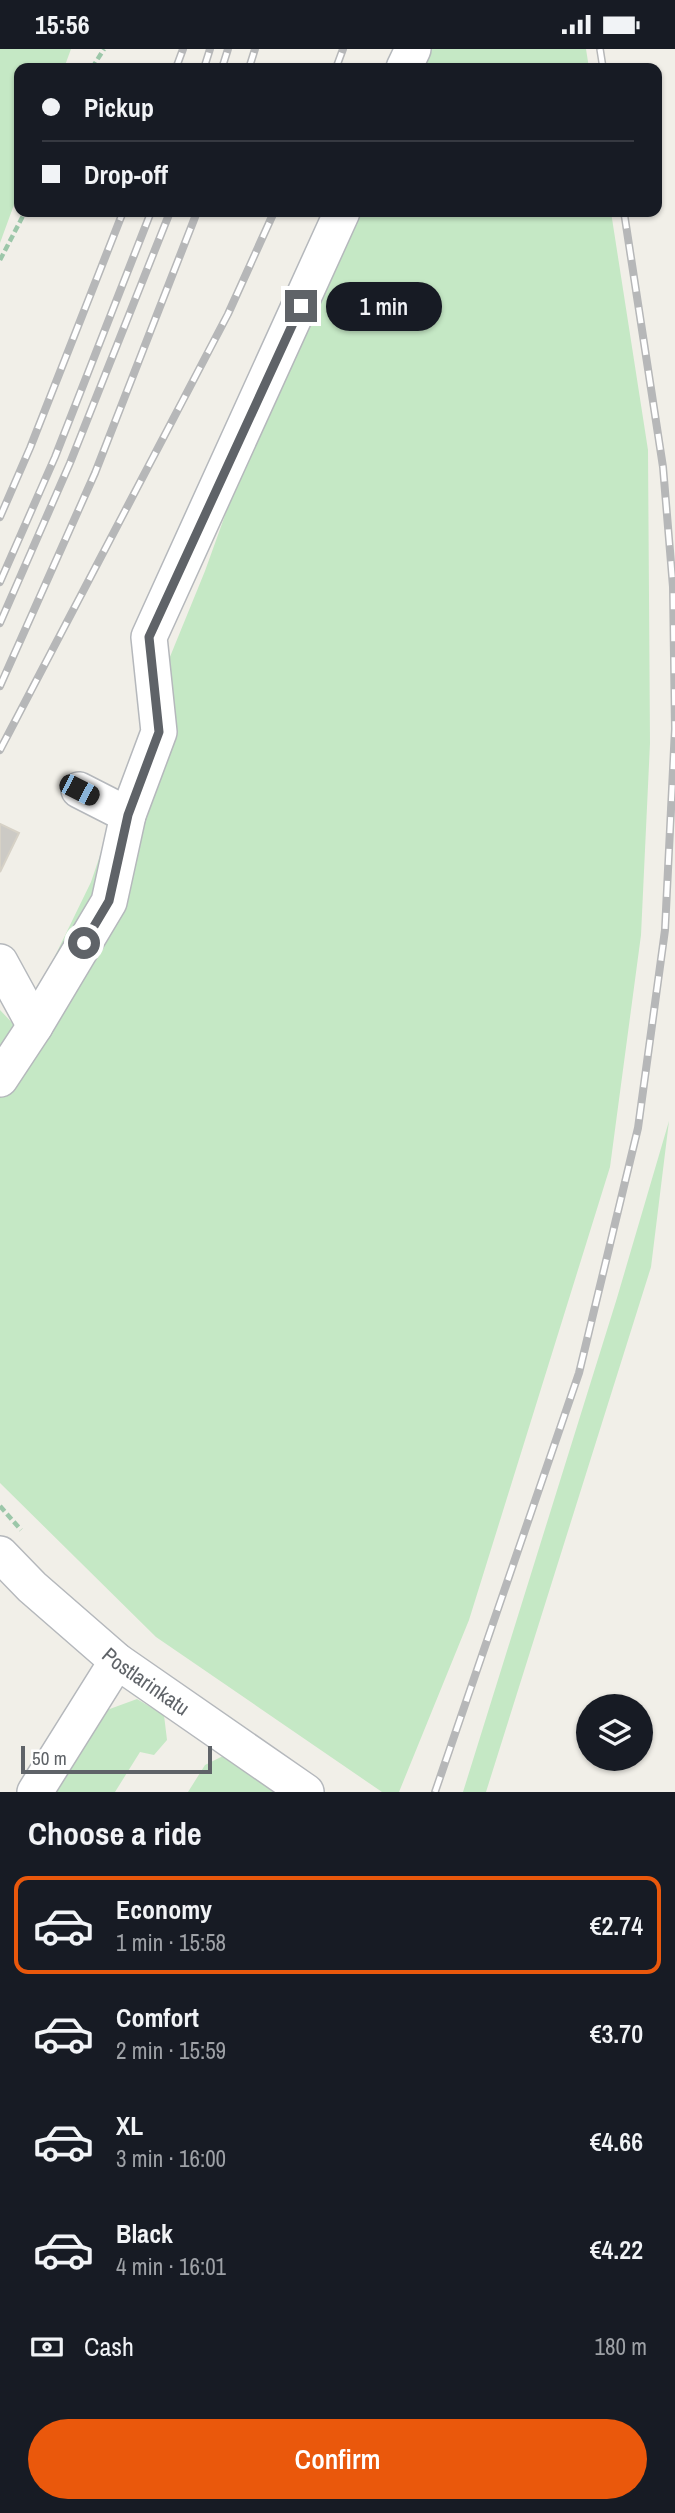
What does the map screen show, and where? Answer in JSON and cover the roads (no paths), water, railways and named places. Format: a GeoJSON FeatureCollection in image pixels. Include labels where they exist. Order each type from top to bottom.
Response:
{"type":"FeatureCollection","features":[{"type":"Feature","properties":{"kind":"street"},"geometry":{"type":"LineString","coordinates":[[0,1079],[35,1026],[109,901],[128,815],[159,732],[149,637],[340,217]]}},
{"type":"Feature","properties":{"kind":"street"},"geometry":{"type":"LineString","coordinates":[[79,790],[128,815]]}},
{"type":"Feature","properties":{"kind":"street"},"geometry":{"type":"LineString","coordinates":[[0,962],[35,1026]]}},
{"type":"Feature","properties":{"kind":"street","name":"Postlarinkatu"},"geometry":{"type":"LineString","coordinates":[[0,1553],[32,1587],[117,1661],[306,1792]]}},
{"type":"Feature","properties":{"kind":"street"},"geometry":{"type":"LineString","coordinates":[[35,1792],[117,1661]]}},
{"type":"Feature","properties":{"kind":"railway"},"geometry":{"type":"LineString","coordinates":[[178,63],[183,49]]}},
{"type":"Feature","properties":{"kind":"railway"},"geometry":{"type":"LineString","coordinates":[[206,63],[210,49]]}},
{"type":"Feature","properties":{"kind":"railway"},"geometry":{"type":"LineString","coordinates":[[224,63],[228,49]]}},
{"type":"Feature","properties":{"kind":"railway"},"geometry":{"type":"LineString","coordinates":[[251,63],[255,49]]}},
{"type":"Feature","properties":{"kind":"railway"},"geometry":{"type":"LineString","coordinates":[[338,63],[343,49]]}},
{"type":"Feature","properties":{"kind":"railway"},"geometry":{"type":"LineString","coordinates":[[600,49],[602,63]]}},
{"type":"Feature","properties":{"kind":"railway"},"geometry":{"type":"LineString","coordinates":[[0,517],[121,217]]}},
{"type":"Feature","properties":{"kind":"railway"},"geometry":{"type":"LineString","coordinates":[[0,582],[55,457],[149,217]]}},
{"type":"Feature","properties":{"kind":"railway"},"geometry":{"type":"LineString","coordinates":[[0,623],[70,463],[168,217]]}},
{"type":"Feature","properties":{"kind":"railway"},"geometry":{"type":"LineString","coordinates":[[0,686],[95,473],[195,217]]}},
{"type":"Feature","properties":{"kind":"railway"},"geometry":{"type":"LineString","coordinates":[[0,750],[228,314],[272,217]]}},
{"type":"Feature","properties":{"kind":"railway"},"geometry":{"type":"LineString","coordinates":[[435,1792],[579,1373],[638,1128],[665,930],[675,729],[673,587],[663,467],[625,217]]}}]}
